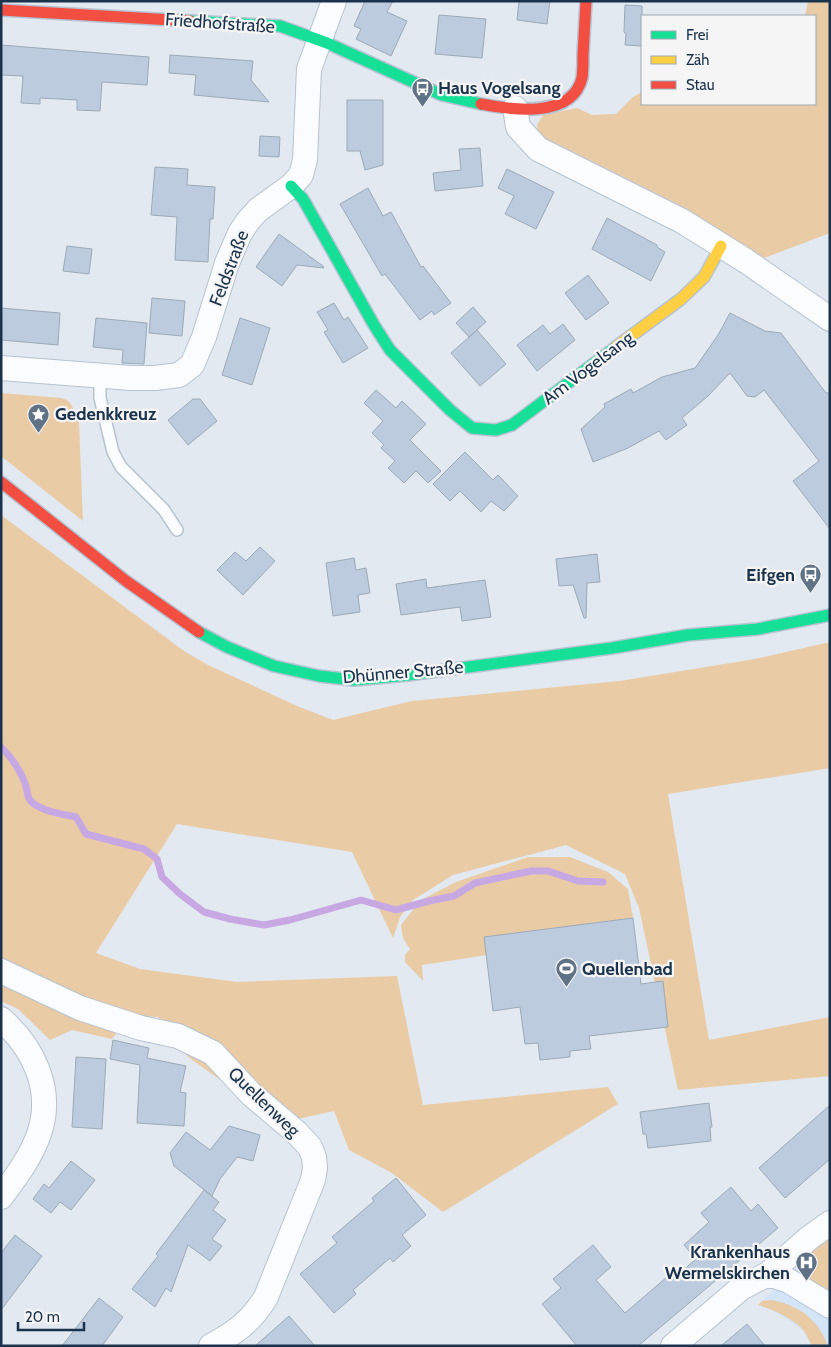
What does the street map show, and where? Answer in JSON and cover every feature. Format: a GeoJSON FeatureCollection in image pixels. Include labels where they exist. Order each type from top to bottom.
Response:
{"type":"FeatureCollection","features":[{"type":"Feature","properties":{"kind":"street","name":"Feldstraße"},"geometry":{"type":"LineString","coordinates":[[100,376],[131,378],[172,376],[179,375],[192,365],[204,337],[227,263],[240,232],[258,210],[298,180],[304,166],[309,69],[334,1]]}},
{"type":"Feature","properties":{"kind":"street","name":"Friedhofstraße"},"geometry":{"type":"LineString","coordinates":[[1,10],[38,7],[280,26],[319,40],[440,94],[472,104],[515,108],[548,107],[562,103],[575,93],[582,77],[586,1]]}},
{"type":"Feature","properties":{"kind":"street"},"geometry":{"type":"LineString","coordinates":[[515,108],[518,127],[538,149],[682,221],[746,261],[830,319]]}},
{"type":"Feature","properties":{"kind":"street","name":"Am Vogelsang"},"geometry":{"type":"LineString","coordinates":[[291,186],[303,199],[390,350],[450,410],[472,428],[496,430],[512,425],[681,299],[704,277],[721,246]]}},
{"type":"Feature","properties":{"kind":"street"},"geometry":{"type":"LineString","coordinates":[[1,368],[100,376]]}},
{"type":"Feature","properties":{"kind":"street","name":"Dhünner Straße"},"geometry":{"type":"LineString","coordinates":[[1,482],[126,581],[201,634],[274,666],[319,676],[354,680],[408,674],[612,648],[688,635],[758,629],[830,615]]}},
{"type":"Feature","properties":{"kind":"street","name":"Quellenweg"},"geometry":{"type":"LineString","coordinates":[[1,971],[80,1008],[141,1028],[178,1036],[207,1050],[225,1064],[250,1094],[297,1133],[310,1147],[314,1157],[313,1180],[266,1297],[257,1312],[246,1323],[234,1333],[211,1346]]}},
{"type":"Feature","properties":{"kind":"street"},"geometry":{"type":"LineString","coordinates":[[1,1019],[20,1038],[32,1057],[41,1080],[43,1105],[39,1132],[33,1149],[20,1172],[1,1197]]}},
{"type":"Feature","properties":{"kind":"street"},"geometry":{"type":"LineString","coordinates":[[673,1346],[741,1288],[768,1274],[809,1238],[830,1223]]}},
{"type":"Feature","properties":{"kind":"street"},"geometry":{"type":"LineString","coordinates":[[768,1274],[787,1280],[830,1306]]}},
{"type":"Feature","properties":{"kind":"lane"},"geometry":{"type":"LineString","coordinates":[[100,376],[100,398],[113,452],[121,468],[164,510],[177,530]]}},
{"type":"Feature","properties":{"kind":"shaded area"},"geometry":{"type":"Polygon","coordinates":[[[808,1],[830,1],[830,233],[764,258],[687,211],[538,136],[537,125],[543,115],[577,108],[592,115],[616,114],[633,97],[641,93],[641,105],[816,105],[816,15],[805,15],[808,1]]]}},
{"type":"Feature","properties":{"kind":"shaded area"},"geometry":{"type":"Polygon","coordinates":[[[1,393],[61,398],[71,404],[79,422],[83,521],[1,456],[1,393]]]}},
{"type":"Feature","properties":{"kind":"shaded area"},"geometry":{"type":"Polygon","coordinates":[[[1,515],[184,651],[208,665],[297,706],[333,720],[412,701],[620,681],[755,659],[830,642],[830,768],[668,794],[709,1040],[830,1017],[830,1076],[678,1090],[639,908],[625,874],[566,845],[453,875],[413,900],[400,917],[393,938],[352,852],[177,824],[96,953],[140,969],[237,982],[397,976],[423,1105],[608,1087],[618,1104],[443,1212],[392,1173],[349,1150],[334,1111],[293,1120],[226,1084],[187,1056],[158,1017],[129,1016],[112,1039],[72,1030],[50,1040],[18,1009],[1,1001],[1,515]]]}},
{"type":"Feature","properties":{"kind":"shaded area"},"geometry":{"type":"Polygon","coordinates":[[[528,857],[570,857],[608,872],[628,889],[633,918],[485,937],[487,955],[422,965],[423,981],[405,962],[405,955],[410,949],[403,938],[401,925],[421,900],[456,882],[528,857]]]}},
{"type":"Feature","properties":{"kind":"shaded area","name":"Krankenhaus Wermelskirchen"},"geometry":{"type":"Polygon","coordinates":[[[830,1236],[830,1346],[812,1346],[798,1326],[770,1309],[758,1305],[830,1236]]]}},
{"type":"Feature","properties":{"kind":"shaded area"},"geometry":{"type":"Polygon","coordinates":[[[827,1239],[830,1239],[830,1292],[810,1281],[801,1270],[801,1262],[827,1239]]]}},
{"type":"Feature","properties":{"kind":"shaded area"},"geometry":{"type":"Polygon","coordinates":[[[762,1301],[781,1302],[806,1315],[819,1328],[828,1346],[812,1346],[804,1331],[789,1318],[758,1305],[762,1301]]]}},
{"type":"Feature","properties":{"kind":"building"},"geometry":{"type":"Polygon","coordinates":[[[365,1],[393,1],[387,12],[407,21],[391,56],[356,39],[361,29],[354,26],[365,1]]]}},
{"type":"Feature","properties":{"kind":"building"},"geometry":{"type":"Polygon","coordinates":[[[519,1],[550,1],[547,24],[517,20],[519,1]]]}},
{"type":"Feature","properties":{"kind":"building"},"geometry":{"type":"Polygon","coordinates":[[[625,5],[642,6],[641,46],[625,45],[626,34],[624,32],[625,5]]]}},
{"type":"Feature","properties":{"kind":"building"},"geometry":{"type":"Polygon","coordinates":[[[439,15],[486,19],[482,58],[435,54],[439,15]]]}},
{"type":"Feature","properties":{"kind":"building"},"geometry":{"type":"Polygon","coordinates":[[[1,45],[149,57],[147,85],[102,82],[100,111],[77,110],[77,100],[40,98],[40,104],[21,103],[23,76],[1,75],[1,45]]]}},
{"type":"Feature","properties":{"kind":"building"},"geometry":{"type":"Polygon","coordinates":[[[170,55],[253,61],[251,80],[269,102],[194,95],[196,75],[169,73],[170,55]]]}},
{"type":"Feature","properties":{"kind":"building"},"geometry":{"type":"Polygon","coordinates":[[[347,100],[383,100],[383,165],[365,170],[360,151],[347,151],[347,100]]]}},
{"type":"Feature","properties":{"kind":"building"},"geometry":{"type":"Polygon","coordinates":[[[260,136],[280,137],[279,157],[259,156],[260,136]]]}},
{"type":"Feature","properties":{"kind":"building"},"geometry":{"type":"Polygon","coordinates":[[[480,148],[483,186],[435,191],[433,173],[461,170],[459,149],[480,148]]]}},
{"type":"Feature","properties":{"kind":"building"},"geometry":{"type":"Polygon","coordinates":[[[155,167],[188,169],[187,185],[215,187],[213,219],[210,219],[208,262],[175,260],[177,217],[151,215],[155,167]]]}},
{"type":"Feature","properties":{"kind":"building"},"geometry":{"type":"Polygon","coordinates":[[[507,169],[554,192],[536,229],[505,214],[514,196],[498,188],[507,169]]]}},
{"type":"Feature","properties":{"kind":"building"},"geometry":{"type":"Polygon","coordinates":[[[368,188],[383,216],[391,212],[421,267],[423,266],[451,303],[434,315],[432,311],[420,320],[385,274],[382,276],[340,204],[368,188]]]}},
{"type":"Feature","properties":{"kind":"building"},"geometry":{"type":"Polygon","coordinates":[[[607,218],[657,245],[657,247],[665,252],[651,281],[592,249],[607,218]]]}},
{"type":"Feature","properties":{"kind":"building"},"geometry":{"type":"Polygon","coordinates":[[[279,234],[324,268],[297,265],[282,286],[256,267],[279,234]]]}},
{"type":"Feature","properties":{"kind":"building"},"geometry":{"type":"Polygon","coordinates":[[[67,246],[92,249],[89,274],[63,271],[67,246]]]}},
{"type":"Feature","properties":{"kind":"building"},"geometry":{"type":"Polygon","coordinates":[[[588,275],[609,303],[586,320],[565,293],[588,275]]]}},
{"type":"Feature","properties":{"kind":"building"},"geometry":{"type":"Polygon","coordinates":[[[152,298],[185,301],[182,336],[149,333],[152,298]]]}},
{"type":"Feature","properties":{"kind":"building"},"geometry":{"type":"Polygon","coordinates":[[[334,303],[344,320],[348,317],[368,348],[343,363],[324,332],[328,330],[317,312],[334,303]]]}},
{"type":"Feature","properties":{"kind":"building"},"geometry":{"type":"Polygon","coordinates":[[[473,307],[486,322],[469,337],[456,323],[473,307]]]}},
{"type":"Feature","properties":{"kind":"building"},"geometry":{"type":"Polygon","coordinates":[[[1,308],[60,313],[58,345],[1,340],[1,308]]]}},
{"type":"Feature","properties":{"kind":"building"},"geometry":{"type":"Polygon","coordinates":[[[730,313],[765,331],[781,333],[826,393],[830,393],[830,529],[793,481],[819,461],[764,390],[755,397],[747,396],[730,373],[708,396],[682,418],[687,425],[666,440],[659,431],[628,448],[593,462],[581,429],[605,407],[604,404],[631,389],[633,393],[662,377],[695,368],[718,335],[730,313]]]}},
{"type":"Feature","properties":{"kind":"building"},"geometry":{"type":"Polygon","coordinates":[[[96,318],[147,323],[144,364],[122,363],[123,350],[93,347],[96,318]]]}},
{"type":"Feature","properties":{"kind":"building"},"geometry":{"type":"Polygon","coordinates":[[[240,318],[270,328],[252,385],[222,375],[240,318]]]}},
{"type":"Feature","properties":{"kind":"building"},"geometry":{"type":"Polygon","coordinates":[[[563,324],[575,340],[537,371],[517,345],[543,325],[550,334],[563,324]]]}},
{"type":"Feature","properties":{"kind":"building"},"geometry":{"type":"Polygon","coordinates":[[[477,330],[506,364],[480,386],[451,353],[477,330]]]}},
{"type":"Feature","properties":{"kind":"building"},"geometry":{"type":"Polygon","coordinates":[[[376,390],[396,408],[402,401],[426,424],[410,440],[441,471],[428,483],[416,471],[404,483],[388,468],[395,461],[381,448],[384,445],[372,433],[383,421],[364,403],[376,390]]]}},
{"type":"Feature","properties":{"kind":"building"},"geometry":{"type":"Polygon","coordinates":[[[193,399],[200,399],[217,421],[188,445],[168,420],[193,399]]]}},
{"type":"Feature","properties":{"kind":"building"},"geometry":{"type":"Polygon","coordinates":[[[465,452],[493,480],[498,475],[518,496],[504,511],[491,501],[481,512],[460,491],[450,501],[433,484],[465,452]]]}},
{"type":"Feature","properties":{"kind":"building"},"geometry":{"type":"Polygon","coordinates":[[[260,547],[275,561],[243,595],[217,570],[235,552],[246,561],[260,547]]]}},
{"type":"Feature","properties":{"kind":"building"},"geometry":{"type":"Polygon","coordinates":[[[597,554],[600,582],[587,583],[586,618],[584,618],[573,585],[559,586],[556,559],[597,554]]]}},
{"type":"Feature","properties":{"kind":"building"},"geometry":{"type":"Polygon","coordinates":[[[354,558],[356,570],[366,568],[370,593],[358,595],[360,612],[333,616],[326,563],[354,558]]]}},
{"type":"Feature","properties":{"kind":"building"},"geometry":{"type":"Polygon","coordinates":[[[426,579],[427,588],[485,580],[491,617],[462,621],[460,607],[401,615],[396,584],[426,579]]]}},
{"type":"Feature","properties":{"kind":"building","name":"Quellenbad"},"geometry":{"type":"Polygon","coordinates":[[[633,918],[641,984],[663,981],[668,1027],[589,1036],[591,1049],[570,1051],[570,1057],[540,1060],[538,1043],[525,1044],[520,1007],[493,1011],[484,937],[633,918]]]}},
{"type":"Feature","properties":{"kind":"building"},"geometry":{"type":"Polygon","coordinates":[[[113,1040],[149,1048],[147,1058],[186,1066],[180,1092],[186,1093],[184,1126],[137,1123],[140,1065],[110,1059],[113,1040]]]}},
{"type":"Feature","properties":{"kind":"building"},"geometry":{"type":"Polygon","coordinates":[[[76,1057],[106,1059],[102,1129],[72,1127],[76,1057]]]}},
{"type":"Feature","properties":{"kind":"building"},"geometry":{"type":"Polygon","coordinates":[[[709,1103],[712,1127],[710,1127],[711,1141],[648,1148],[646,1134],[643,1134],[640,1112],[709,1103]]]}},
{"type":"Feature","properties":{"kind":"building"},"geometry":{"type":"Polygon","coordinates":[[[830,1105],[830,1159],[785,1198],[759,1168],[830,1105]]]}},
{"type":"Feature","properties":{"kind":"building"},"geometry":{"type":"Polygon","coordinates":[[[229,1126],[260,1135],[253,1161],[237,1157],[220,1179],[212,1196],[174,1166],[170,1153],[186,1132],[210,1150],[229,1126]]]}},
{"type":"Feature","properties":{"kind":"building"},"geometry":{"type":"Polygon","coordinates":[[[71,1161],[95,1180],[71,1210],[60,1202],[51,1213],[33,1199],[44,1184],[49,1188],[71,1161]]]}},
{"type":"Feature","properties":{"kind":"building"},"geometry":{"type":"Polygon","coordinates":[[[396,1178],[426,1215],[402,1235],[411,1246],[393,1262],[390,1258],[353,1290],[356,1294],[334,1313],[300,1274],[337,1243],[332,1237],[374,1201],[372,1198],[396,1178]]]}},
{"type":"Feature","properties":{"kind":"building"},"geometry":{"type":"Polygon","coordinates":[[[731,1187],[751,1211],[758,1204],[778,1228],[638,1346],[577,1346],[542,1304],[561,1288],[553,1279],[593,1245],[611,1267],[596,1280],[625,1313],[667,1277],[671,1281],[696,1259],[684,1245],[709,1222],[701,1213],[731,1187]]]}},
{"type":"Feature","properties":{"kind":"building"},"geometry":{"type":"Polygon","coordinates":[[[204,1190],[219,1202],[213,1210],[226,1220],[212,1239],[222,1246],[210,1261],[188,1245],[171,1292],[166,1288],[155,1307],[132,1289],[158,1256],[156,1254],[204,1190]]]}},
{"type":"Feature","properties":{"kind":"building"},"geometry":{"type":"Polygon","coordinates":[[[15,1235],[42,1256],[1,1310],[1,1253],[15,1235]]]}},
{"type":"Feature","properties":{"kind":"building"},"geometry":{"type":"Polygon","coordinates":[[[99,1298],[123,1317],[102,1346],[62,1346],[99,1298]]]}},
{"type":"Feature","properties":{"kind":"building"},"geometry":{"type":"Polygon","coordinates":[[[289,1316],[315,1346],[255,1346],[289,1316]]]}},
{"type":"Feature","properties":{"kind":"building"},"geometry":{"type":"Polygon","coordinates":[[[747,1324],[765,1346],[721,1346],[747,1324]]]}},
{"type":"Feature","properties":{"kind":"waterway"},"geometry":{"type":"LineString","coordinates":[[1,747],[18,769],[31,802],[49,811],[76,817],[86,834],[144,849],[157,859],[162,877],[180,894],[204,912],[230,919],[264,925],[290,920],[361,900],[396,910],[454,896],[475,883],[531,871],[548,871],[578,881],[603,882]]}},
{"type":"Feature","properties":{"kind":"traffic: fast"},"geometry":{"type":"LineString","coordinates":[[190,21],[280,26],[327,43],[442,95],[481,104]]}},
{"type":"Feature","properties":{"kind":"traffic: fast"},"geometry":{"type":"LineString","coordinates":[[291,186],[303,199],[390,350],[450,410],[472,428],[496,430],[512,425],[616,347]]}},
{"type":"Feature","properties":{"kind":"traffic: fast"},"geometry":{"type":"LineString","coordinates":[[199,632],[227,647],[274,666],[319,676],[354,680],[408,675],[612,648],[688,635],[758,629],[830,615]]}},
{"type":"Feature","properties":{"kind":"traffic: slow"},"geometry":{"type":"LineString","coordinates":[[616,347],[681,299],[704,277],[721,246]]}},
{"type":"Feature","properties":{"kind":"traffic: jam"},"geometry":{"type":"LineString","coordinates":[[481,104],[508,108],[539,109],[554,106],[566,100],[576,91],[582,78],[586,1]]}},
{"type":"Feature","properties":{"kind":"traffic: jam"},"geometry":{"type":"LineString","coordinates":[[1,10],[190,21]]}},
{"type":"Feature","properties":{"kind":"traffic: jam"},"geometry":{"type":"LineString","coordinates":[[1,482],[126,581],[199,632]]}},
{"type":"Feature","properties":{"kind":"place","name":"Haus Vogelsang"},"geometry":{"type":"Point","coordinates":[422,107]}},
{"type":"Feature","properties":{"kind":"place","name":"Gedenkkreuz"},"geometry":{"type":"Point","coordinates":[39,433]}},
{"type":"Feature","properties":{"kind":"place","name":"Eifgen"},"geometry":{"type":"Point","coordinates":[811,594]}},
{"type":"Feature","properties":{"kind":"place","name":"Quellenbad"},"geometry":{"type":"Point","coordinates":[566,988]}},
{"type":"Feature","properties":{"kind":"place","name":"Krankenhaus Wermelskirchen"},"geometry":{"type":"Point","coordinates":[806,1281]}}]}
